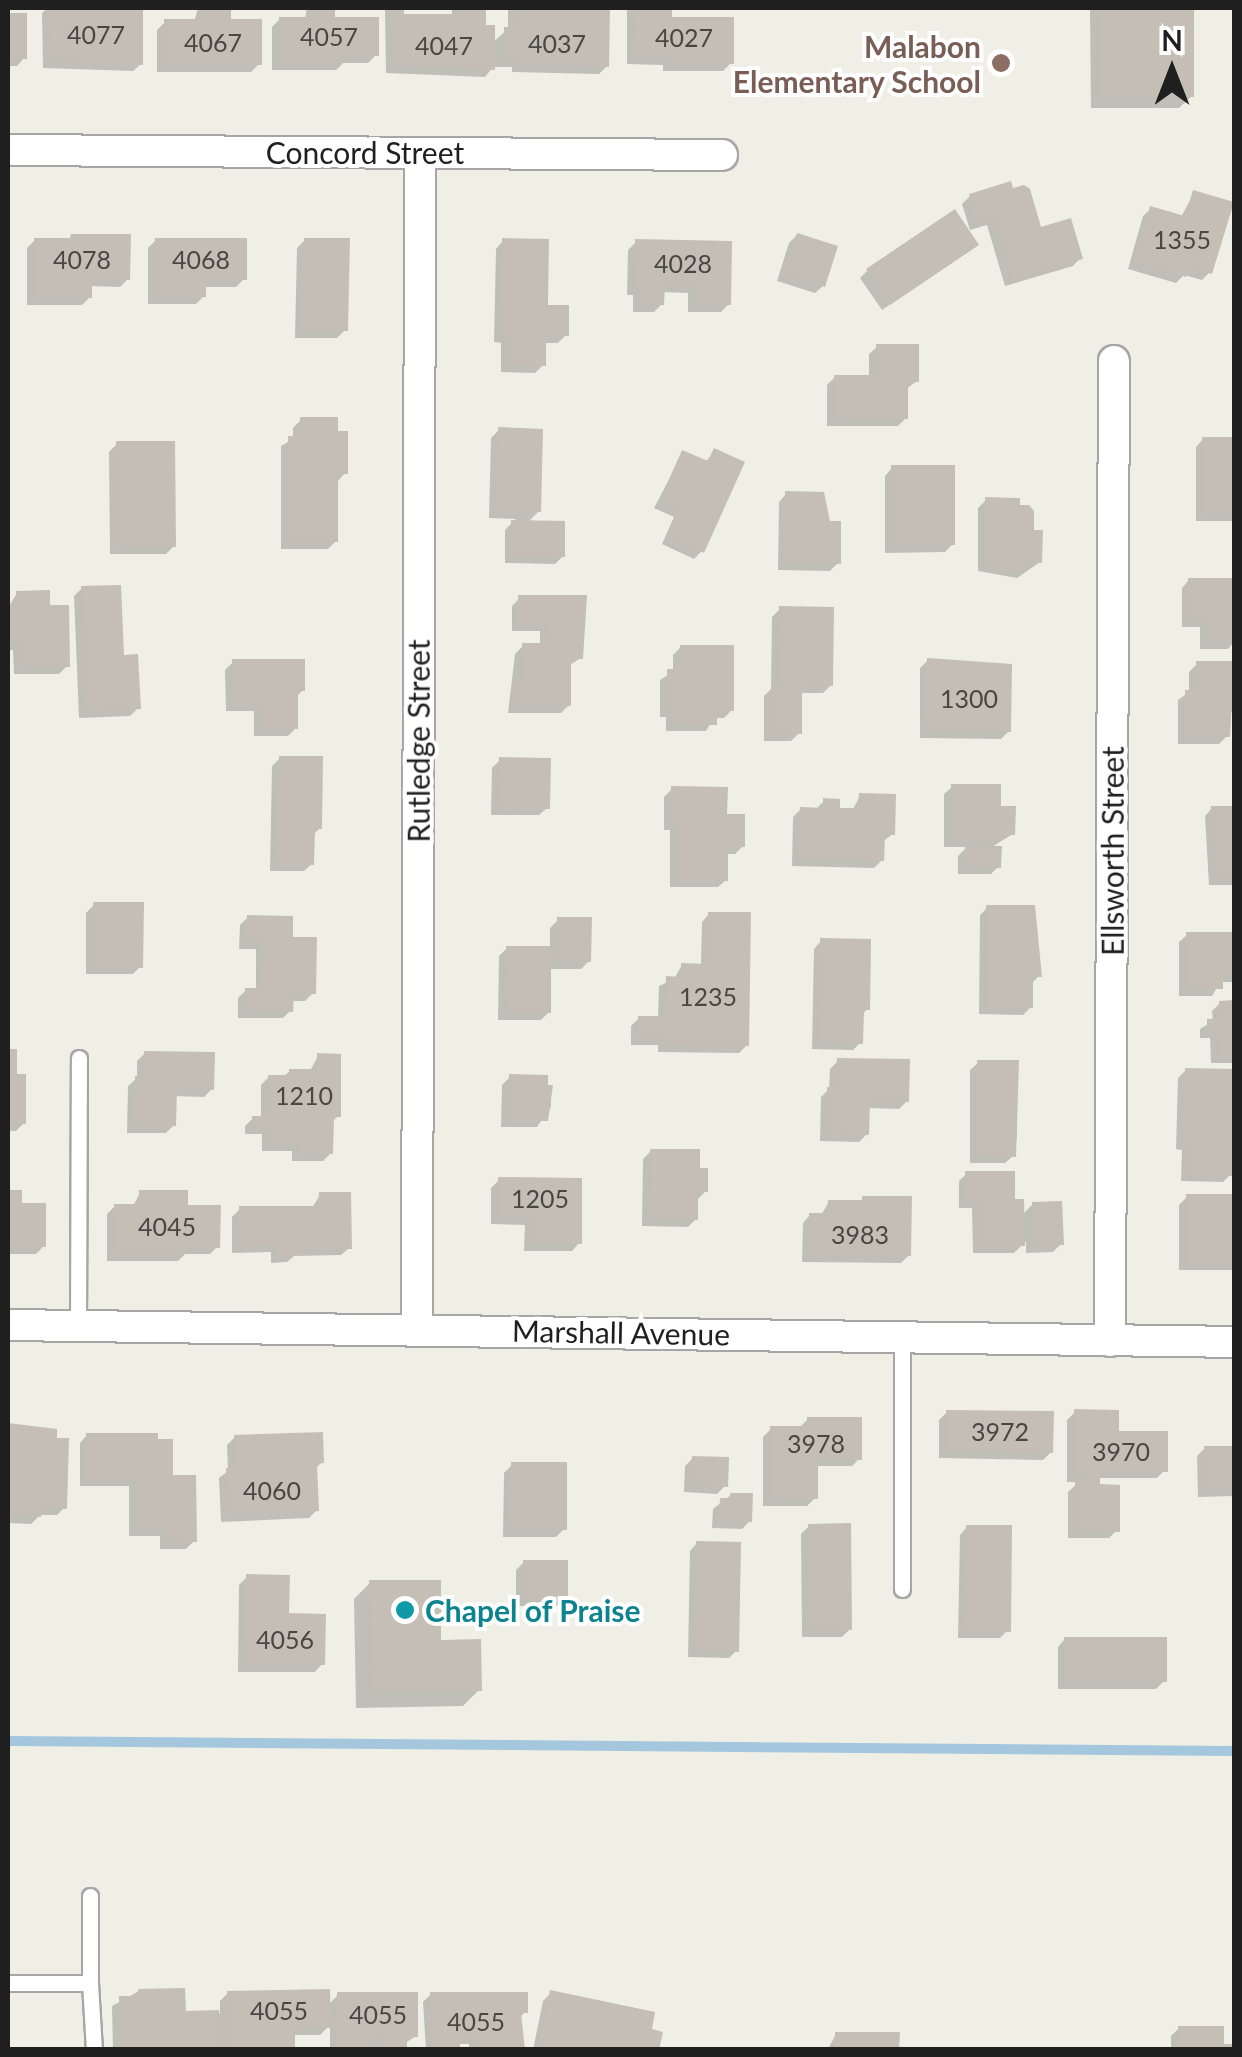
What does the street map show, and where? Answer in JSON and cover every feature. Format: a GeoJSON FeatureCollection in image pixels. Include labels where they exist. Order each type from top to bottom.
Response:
{"type":"FeatureCollection","features":[{"type":"Feature","properties":{"kind":"street","name":"Concord Street"},"geometry":{"type":"LineString","coordinates":[[8,150],[722,155]]}},
{"type":"Feature","properties":{"kind":"street","name":"Rutledge Street"},"geometry":{"type":"LineString","coordinates":[[417,1329],[420,152]]}},
{"type":"Feature","properties":{"kind":"street","name":"Ellsworth Street"},"geometry":{"type":"LineString","coordinates":[[1110,1341],[1114,361]]}},
{"type":"Feature","properties":{"kind":"street","name":"Marshall Avenue"},"geometry":{"type":"LineString","coordinates":[[8,1324],[1234,1342]]}},
{"type":"Feature","properties":{"kind":"lane"},"geometry":{"type":"LineString","coordinates":[[78,1325],[79,1058]]}},
{"type":"Feature","properties":{"kind":"lane"},"geometry":{"type":"LineString","coordinates":[[902,1337],[902,1589]]}},
{"type":"Feature","properties":{"kind":"lane"},"geometry":{"type":"LineString","coordinates":[[90,1896],[94,2050]]}},
{"type":"Feature","properties":{"kind":"lane"},"geometry":{"type":"LineString","coordinates":[[8,1983],[90,1983]]}},
{"type":"Feature","properties":{"kind":"building"},"geometry":{"type":"Polygon","coordinates":[[[49,8],[143,8],[143,65],[50,61],[49,8]]]}},
{"type":"Feature","properties":{"kind":"building"},"geometry":{"type":"Polygon","coordinates":[[[201,8],[231,8],[231,19],[262,19],[262,65],[164,65],[164,19],[201,19],[201,8]]]}},
{"type":"Feature","properties":{"kind":"building"},"geometry":{"type":"Polygon","coordinates":[[[312,8],[335,8],[335,17],[379,17],[379,56],[346,56],[346,63],[279,63],[279,17],[312,17],[312,8]]]}},
{"type":"Feature","properties":{"kind":"building"},"geometry":{"type":"Polygon","coordinates":[[[392,8],[404,8],[404,14],[459,14],[459,8],[486,8],[486,25],[495,25],[495,70],[392,66],[392,8]]]}},
{"type":"Feature","properties":{"kind":"building"},"geometry":{"type":"Polygon","coordinates":[[[515,8],[610,8],[609,67],[518,65],[518,60],[504,60],[504,27],[514,27],[515,8]]]}},
{"type":"Feature","properties":{"kind":"building"},"geometry":{"type":"Polygon","coordinates":[[[634,8],[672,8],[672,17],[734,17],[734,64],[670,64],[670,58],[633,57],[634,8]]]}},
{"type":"Feature","properties":{"kind":"building"},"geometry":{"type":"Polygon","coordinates":[[[1102,8],[1194,8],[1194,97],[1102,97],[1102,8]]]}},
{"type":"Feature","properties":{"kind":"building"},"geometry":{"type":"Polygon","coordinates":[[[8,13],[27,13],[27,59],[13,59],[13,65],[8,65],[8,13]]]}},
{"type":"Feature","properties":{"kind":"building"},"geometry":{"type":"Polygon","coordinates":[[[1011,181],[1013,188],[1024,185],[1030,189],[1041,227],[1071,218],[1083,259],[1012,280],[994,218],[977,223],[969,194],[1011,181]]]}},
{"type":"Feature","properties":{"kind":"building"},"geometry":{"type":"Polygon","coordinates":[[[1193,190],[1234,202],[1212,274],[1189,267],[1186,277],[1134,261],[1150,206],[1185,216],[1193,190]]]}},
{"type":"Feature","properties":{"kind":"building"},"geometry":{"type":"Polygon","coordinates":[[[955,209],[979,245],[890,305],[866,269],[955,209]]]}},
{"type":"Feature","properties":{"kind":"building"},"geometry":{"type":"Polygon","coordinates":[[[797,233],[838,246],[825,287],[783,274],[797,233]]]}},
{"type":"Feature","properties":{"kind":"building"},"geometry":{"type":"Polygon","coordinates":[[[71,234],[131,234],[130,280],[92,279],[92,298],[34,298],[34,238],[70,238],[71,234]]]}},
{"type":"Feature","properties":{"kind":"building"},"geometry":{"type":"Polygon","coordinates":[[[155,238],[247,238],[247,280],[206,280],[206,297],[155,297],[155,238]]]}},
{"type":"Feature","properties":{"kind":"building"},"geometry":{"type":"Polygon","coordinates":[[[304,238],[350,238],[348,331],[302,331],[304,238]]]}},
{"type":"Feature","properties":{"kind":"building"},"geometry":{"type":"Polygon","coordinates":[[[502,238],[549,239],[548,305],[569,305],[569,336],[546,336],[546,366],[507,365],[508,336],[501,335],[502,238]]]}},
{"type":"Feature","properties":{"kind":"building"},"geometry":{"type":"Polygon","coordinates":[[[635,239],[732,241],[731,305],[695,305],[695,286],[665,285],[664,305],[640,305],[640,288],[634,288],[635,239]]]}},
{"type":"Feature","properties":{"kind":"building"},"geometry":{"type":"Polygon","coordinates":[[[876,344],[919,344],[919,382],[908,382],[908,419],[834,419],[834,375],[876,375],[876,344]]]}},
{"type":"Feature","properties":{"kind":"building"},"geometry":{"type":"Polygon","coordinates":[[[300,417],[338,417],[338,431],[348,431],[348,474],[338,474],[338,542],[288,542],[288,436],[300,436],[300,417]]]}},
{"type":"Feature","properties":{"kind":"building"},"geometry":{"type":"Polygon","coordinates":[[[498,427],[543,429],[541,512],[496,511],[498,427]]]}},
{"type":"Feature","properties":{"kind":"building"},"geometry":{"type":"Polygon","coordinates":[[[1202,437],[1234,437],[1234,514],[1202,514],[1202,437]]]}},
{"type":"Feature","properties":{"kind":"building"},"geometry":{"type":"Polygon","coordinates":[[[116,441],[175,441],[176,547],[116,547],[116,441]]]}},
{"type":"Feature","properties":{"kind":"building"},"geometry":{"type":"Polygon","coordinates":[[[714,448],[745,462],[704,553],[668,536],[680,509],[660,500],[682,450],[708,461],[714,448]]]}},
{"type":"Feature","properties":{"kind":"building"},"geometry":{"type":"Polygon","coordinates":[[[891,465],[955,465],[955,545],[892,546],[891,465]]]}},
{"type":"Feature","properties":{"kind":"building"},"geometry":{"type":"Polygon","coordinates":[[[785,491],[824,492],[830,521],[841,521],[841,564],[785,563],[785,491]]]}},
{"type":"Feature","properties":{"kind":"building"},"geometry":{"type":"Polygon","coordinates":[[[985,497],[1020,498],[1020,505],[1029,505],[1034,511],[1034,530],[1043,530],[1042,563],[1027,563],[1027,571],[1003,571],[1003,565],[984,565],[985,497]]]}},
{"type":"Feature","properties":{"kind":"building"},"geometry":{"type":"Polygon","coordinates":[[[511,520],[565,521],[565,557],[511,557],[511,520]]]}},
{"type":"Feature","properties":{"kind":"building"},"geometry":{"type":"Polygon","coordinates":[[[1188,578],[1234,578],[1234,642],[1207,642],[1207,621],[1188,621],[1188,578]]]}},
{"type":"Feature","properties":{"kind":"building"},"geometry":{"type":"Polygon","coordinates":[[[121,585],[124,655],[138,654],[141,709],[86,711],[81,586],[121,585]]]}},
{"type":"Feature","properties":{"kind":"building"},"geometry":{"type":"Polygon","coordinates":[[[50,590],[50,605],[69,605],[70,667],[20,667],[20,643],[8,643],[8,604],[16,604],[16,591],[50,590]]]}},
{"type":"Feature","properties":{"kind":"building"},"geometry":{"type":"Polygon","coordinates":[[[518,595],[587,595],[583,659],[571,659],[571,706],[515,706],[515,681],[522,681],[522,643],[547,643],[546,624],[518,624],[518,595]]]}},
{"type":"Feature","properties":{"kind":"building"},"geometry":{"type":"Polygon","coordinates":[[[779,606],[834,607],[833,686],[802,686],[802,734],[771,734],[771,686],[778,686],[779,606]]]}},
{"type":"Feature","properties":{"kind":"building"},"geometry":{"type":"Polygon","coordinates":[[[680,645],[734,645],[734,711],[717,711],[717,725],[673,725],[673,710],[667,710],[667,669],[680,669],[680,645]]]}},
{"type":"Feature","properties":{"kind":"building"},"geometry":{"type":"Polygon","coordinates":[[[927,658],[1012,664],[1011,732],[926,732],[927,658]]]}},
{"type":"Feature","properties":{"kind":"building"},"geometry":{"type":"Polygon","coordinates":[[[232,659],[305,659],[305,691],[298,691],[298,729],[261,729],[261,705],[233,705],[232,659]]]}},
{"type":"Feature","properties":{"kind":"building"},"geometry":{"type":"Polygon","coordinates":[[[1196,661],[1234,661],[1230,737],[1185,737],[1185,690],[1196,690],[1196,661]]]}},
{"type":"Feature","properties":{"kind":"building"},"geometry":{"type":"Polygon","coordinates":[[[279,756],[323,756],[322,829],[315,829],[314,865],[277,865],[279,756]]]}},
{"type":"Feature","properties":{"kind":"building"},"geometry":{"type":"Polygon","coordinates":[[[499,757],[551,758],[550,809],[498,808],[499,757]]]}},
{"type":"Feature","properties":{"kind":"building"},"geometry":{"type":"Polygon","coordinates":[[[951,784],[1001,784],[1001,806],[1016,806],[1015,835],[1001,835],[1001,841],[951,840],[951,784]]]}},
{"type":"Feature","properties":{"kind":"building"},"geometry":{"type":"Polygon","coordinates":[[[671,786],[728,787],[727,814],[745,814],[745,847],[728,847],[728,881],[677,881],[677,824],[671,824],[671,786]]]}},
{"type":"Feature","properties":{"kind":"building"},"geometry":{"type":"Polygon","coordinates":[[[859,793],[896,794],[895,835],[885,835],[884,861],[799,860],[800,807],[823,808],[823,798],[840,799],[840,808],[858,808],[859,793]]]}},
{"type":"Feature","properties":{"kind":"building"},"geometry":{"type":"Polygon","coordinates":[[[1211,806],[1234,806],[1234,878],[1216,878],[1216,864],[1212,864],[1217,846],[1211,846],[1211,806]]]}},
{"type":"Feature","properties":{"kind":"building"},"geometry":{"type":"Polygon","coordinates":[[[965,845],[1002,846],[1001,868],[965,867],[965,845]]]}},
{"type":"Feature","properties":{"kind":"building"},"geometry":{"type":"Polygon","coordinates":[[[93,902],[144,902],[143,968],[93,968],[93,902]]]}},
{"type":"Feature","properties":{"kind":"building"},"geometry":{"type":"Polygon","coordinates":[[[986,905],[1035,905],[1042,977],[1033,977],[1033,1008],[986,1008],[986,905]]]}},
{"type":"Feature","properties":{"kind":"building"},"geometry":{"type":"Polygon","coordinates":[[[708,912],[751,912],[749,1046],[664,1045],[664,1038],[638,1038],[638,1016],[665,1016],[666,976],[681,977],[681,963],[708,964],[708,912]]]}},
{"type":"Feature","properties":{"kind":"building"},"geometry":{"type":"Polygon","coordinates":[[[247,915],[293,916],[293,937],[317,937],[316,994],[294,994],[293,1012],[245,1011],[245,988],[262,988],[263,942],[246,942],[247,915]]]}},
{"type":"Feature","properties":{"kind":"building"},"geometry":{"type":"Polygon","coordinates":[[[557,917],[592,917],[591,962],[557,962],[557,917]]]}},
{"type":"Feature","properties":{"kind":"building"},"geometry":{"type":"Polygon","coordinates":[[[1186,932],[1234,932],[1234,975],[1223,975],[1223,989],[1186,989],[1186,932]]]}},
{"type":"Feature","properties":{"kind":"building"},"geometry":{"type":"Polygon","coordinates":[[[820,938],[871,939],[870,1010],[864,1010],[863,1044],[818,1042],[820,938]]]}},
{"type":"Feature","properties":{"kind":"building"},"geometry":{"type":"Polygon","coordinates":[[[506,946],[551,946],[551,1013],[505,1013],[506,946]]]}},
{"type":"Feature","properties":{"kind":"building"},"geometry":{"type":"Polygon","coordinates":[[[1234,1000],[1234,1056],[1218,1057],[1217,1031],[1207,1032],[1207,1019],[1220,1018],[1219,1001],[1234,1000]]]}},
{"type":"Feature","properties":{"kind":"building"},"geometry":{"type":"Polygon","coordinates":[[[8,1049],[17,1049],[17,1074],[26,1074],[26,1124],[8,1124],[8,1049]]]}},
{"type":"Feature","properties":{"kind":"building"},"geometry":{"type":"Polygon","coordinates":[[[144,1051],[215,1052],[214,1090],[177,1089],[176,1126],[134,1126],[135,1076],[144,1076],[144,1051]]]}},
{"type":"Feature","properties":{"kind":"building"},"geometry":{"type":"Polygon","coordinates":[[[317,1053],[341,1054],[341,1117],[334,1117],[333,1154],[298,1154],[298,1144],[268,1144],[268,1127],[252,1127],[252,1116],[268,1116],[268,1075],[289,1075],[289,1069],[317,1069],[317,1053]]]}},
{"type":"Feature","properties":{"kind":"building"},"geometry":{"type":"Polygon","coordinates":[[[837,1058],[910,1059],[909,1102],[870,1101],[869,1135],[827,1134],[827,1087],[836,1087],[837,1058]]]}},
{"type":"Feature","properties":{"kind":"building"},"geometry":{"type":"Polygon","coordinates":[[[977,1060],[1019,1060],[1016,1157],[977,1157],[977,1060]]]}},
{"type":"Feature","properties":{"kind":"building"},"geometry":{"type":"Polygon","coordinates":[[[1185,1068],[1234,1069],[1234,1176],[1188,1174],[1188,1143],[1183,1142],[1185,1068]]]}},
{"type":"Feature","properties":{"kind":"building"},"geometry":{"type":"Polygon","coordinates":[[[509,1074],[548,1075],[548,1085],[553,1085],[548,1121],[508,1120],[509,1074]]]}},
{"type":"Feature","properties":{"kind":"building"},"geometry":{"type":"Polygon","coordinates":[[[650,1149],[700,1149],[700,1168],[708,1168],[708,1192],[698,1192],[698,1220],[649,1219],[650,1149]]]}},
{"type":"Feature","properties":{"kind":"building"},"geometry":{"type":"Polygon","coordinates":[[[965,1171],[1015,1171],[1015,1199],[1024,1199],[1025,1246],[979,1246],[979,1201],[966,1201],[965,1171]]]}},
{"type":"Feature","properties":{"kind":"building"},"geometry":{"type":"Polygon","coordinates":[[[498,1177],[582,1178],[582,1244],[531,1244],[532,1218],[498,1217],[498,1177]]]}},
{"type":"Feature","properties":{"kind":"building"},"geometry":{"type":"Polygon","coordinates":[[[8,1190],[22,1190],[22,1203],[46,1203],[46,1247],[8,1247],[8,1190]]]}},
{"type":"Feature","properties":{"kind":"building"},"geometry":{"type":"Polygon","coordinates":[[[139,1190],[188,1190],[188,1205],[221,1205],[220,1248],[188,1248],[188,1254],[114,1254],[114,1204],[139,1204],[139,1190]]]}},
{"type":"Feature","properties":{"kind":"building"},"geometry":{"type":"Polygon","coordinates":[[[319,1192],[351,1192],[352,1249],[298,1249],[298,1256],[278,1256],[278,1245],[239,1246],[239,1206],[319,1206],[319,1192]]]}},
{"type":"Feature","properties":{"kind":"building"},"geometry":{"type":"Polygon","coordinates":[[[1186,1194],[1232,1194],[1234,1264],[1186,1264],[1186,1194]]]}},
{"type":"Feature","properties":{"kind":"building"},"geometry":{"type":"Polygon","coordinates":[[[862,1196],[912,1196],[911,1256],[809,1255],[809,1213],[827,1213],[828,1200],[862,1200],[862,1196]]]}},
{"type":"Feature","properties":{"kind":"building"},"geometry":{"type":"Polygon","coordinates":[[[1062,1201],[1064,1245],[1033,1246],[1032,1202],[1062,1201]]]}},
{"type":"Feature","properties":{"kind":"building"},"geometry":{"type":"Polygon","coordinates":[[[1074,1409],[1119,1410],[1119,1431],[1168,1431],[1168,1472],[1100,1471],[1100,1484],[1120,1485],[1120,1532],[1075,1531],[1075,1482],[1084,1482],[1084,1475],[1074,1475],[1074,1409]]]}},
{"type":"Feature","properties":{"kind":"building"},"geometry":{"type":"Polygon","coordinates":[[[946,1410],[1054,1411],[1053,1453],[946,1452],[946,1410]]]}},
{"type":"Feature","properties":{"kind":"building"},"geometry":{"type":"Polygon","coordinates":[[[807,1417],[862,1417],[862,1460],[818,1460],[818,1499],[770,1499],[770,1426],[807,1426],[807,1417]]]}},
{"type":"Feature","properties":{"kind":"building"},"geometry":{"type":"Polygon","coordinates":[[[8,1423],[57,1429],[57,1438],[69,1438],[67,1509],[41,1508],[41,1517],[8,1516],[8,1423]]]}},
{"type":"Feature","properties":{"kind":"building"},"geometry":{"type":"Polygon","coordinates":[[[323,1432],[324,1463],[317,1464],[319,1511],[228,1515],[226,1468],[235,1468],[234,1435],[323,1432]]]}},
{"type":"Feature","properties":{"kind":"building"},"geometry":{"type":"Polygon","coordinates":[[[86,1433],[158,1433],[158,1439],[173,1439],[173,1475],[196,1475],[197,1542],[167,1542],[167,1529],[136,1529],[136,1480],[86,1480],[86,1433]]]}},
{"type":"Feature","properties":{"kind":"building"},"geometry":{"type":"Polygon","coordinates":[[[1204,1446],[1234,1446],[1234,1490],[1204,1490],[1204,1446]]]}},
{"type":"Feature","properties":{"kind":"building"},"geometry":{"type":"Polygon","coordinates":[[[692,1456],[729,1457],[728,1487],[691,1485],[692,1456]]]}},
{"type":"Feature","properties":{"kind":"building"},"geometry":{"type":"Polygon","coordinates":[[[511,1462],[567,1462],[567,1530],[510,1530],[511,1462]]]}},
{"type":"Feature","properties":{"kind":"building"},"geometry":{"type":"Polygon","coordinates":[[[730,1493],[753,1493],[752,1522],[719,1521],[720,1498],[730,1498],[730,1493]]]}},
{"type":"Feature","properties":{"kind":"building"},"geometry":{"type":"Polygon","coordinates":[[[851,1523],[852,1630],[809,1630],[808,1524],[851,1523]]]}},
{"type":"Feature","properties":{"kind":"building"},"geometry":{"type":"Polygon","coordinates":[[[966,1525],[1012,1525],[1011,1632],[965,1631],[966,1525]]]}},
{"type":"Feature","properties":{"kind":"building"},"geometry":{"type":"Polygon","coordinates":[[[696,1541],[741,1542],[739,1652],[694,1650],[696,1541]]]}},
{"type":"Feature","properties":{"kind":"building"},"geometry":{"type":"Polygon","coordinates":[[[523,1560],[568,1560],[568,1599],[523,1599],[523,1560]]]}},
{"type":"Feature","properties":{"kind":"building"},"geometry":{"type":"Polygon","coordinates":[[[246,1574],[290,1575],[289,1613],[326,1614],[325,1665],[245,1665],[246,1574]]]}},
{"type":"Feature","properties":{"kind":"building","name":"Chapel of Praise"},"geometry":{"type":"Polygon","coordinates":[[[369,1580],[441,1580],[441,1640],[481,1639],[482,1691],[371,1693],[369,1580]]]}},
{"type":"Feature","properties":{"kind":"building"},"geometry":{"type":"Polygon","coordinates":[[[1064,1637],[1167,1637],[1167,1682],[1064,1682],[1064,1637]]]}},
{"type":"Feature","properties":{"kind":"building"},"geometry":{"type":"Polygon","coordinates":[[[185,1988],[186,2011],[219,2010],[220,2050],[120,2050],[119,1996],[139,1996],[138,1989],[185,1988]]]}},
{"type":"Feature","properties":{"kind":"building"},"geometry":{"type":"Polygon","coordinates":[[[330,1989],[331,2028],[295,2029],[295,2050],[228,2050],[227,1991],[330,1989]]]}},
{"type":"Feature","properties":{"kind":"building"},"geometry":{"type":"Polygon","coordinates":[[[550,1990],[655,2012],[652,2029],[663,2032],[659,2050],[538,2050],[550,1990]]]}},
{"type":"Feature","properties":{"kind":"building"},"geometry":{"type":"Polygon","coordinates":[[[337,1992],[418,1992],[418,2037],[407,2037],[407,2050],[381,2050],[381,2036],[372,2036],[372,2050],[337,2050],[337,1992]]]}},
{"type":"Feature","properties":{"kind":"building"},"geometry":{"type":"Polygon","coordinates":[[[430,1992],[528,1992],[528,2013],[521,2013],[525,2050],[476,2047],[476,2037],[460,2037],[460,2050],[434,2050],[430,1992]]]}},
{"type":"Feature","properties":{"kind":"building"},"geometry":{"type":"Polygon","coordinates":[[[1178,2026],[1224,2026],[1224,2044],[1234,2044],[1234,2050],[1177,2050],[1178,2026]]]}},
{"type":"Feature","properties":{"kind":"building"},"geometry":{"type":"Polygon","coordinates":[[[835,2032],[900,2032],[899,2050],[835,2050],[835,2032]]]}},
{"type":"Feature","properties":{"kind":"waterway"},"geometry":{"type":"LineString","coordinates":[[8,1741],[1234,1751]]}},
{"type":"Feature","properties":{"kind":"place","name":"Malabon Elementary School"},"geometry":{"type":"Point","coordinates":[1001,63]}},
{"type":"Feature","properties":{"kind":"place","name":"Chapel of Praise"},"geometry":{"type":"Point","coordinates":[405,1610]}}]}
